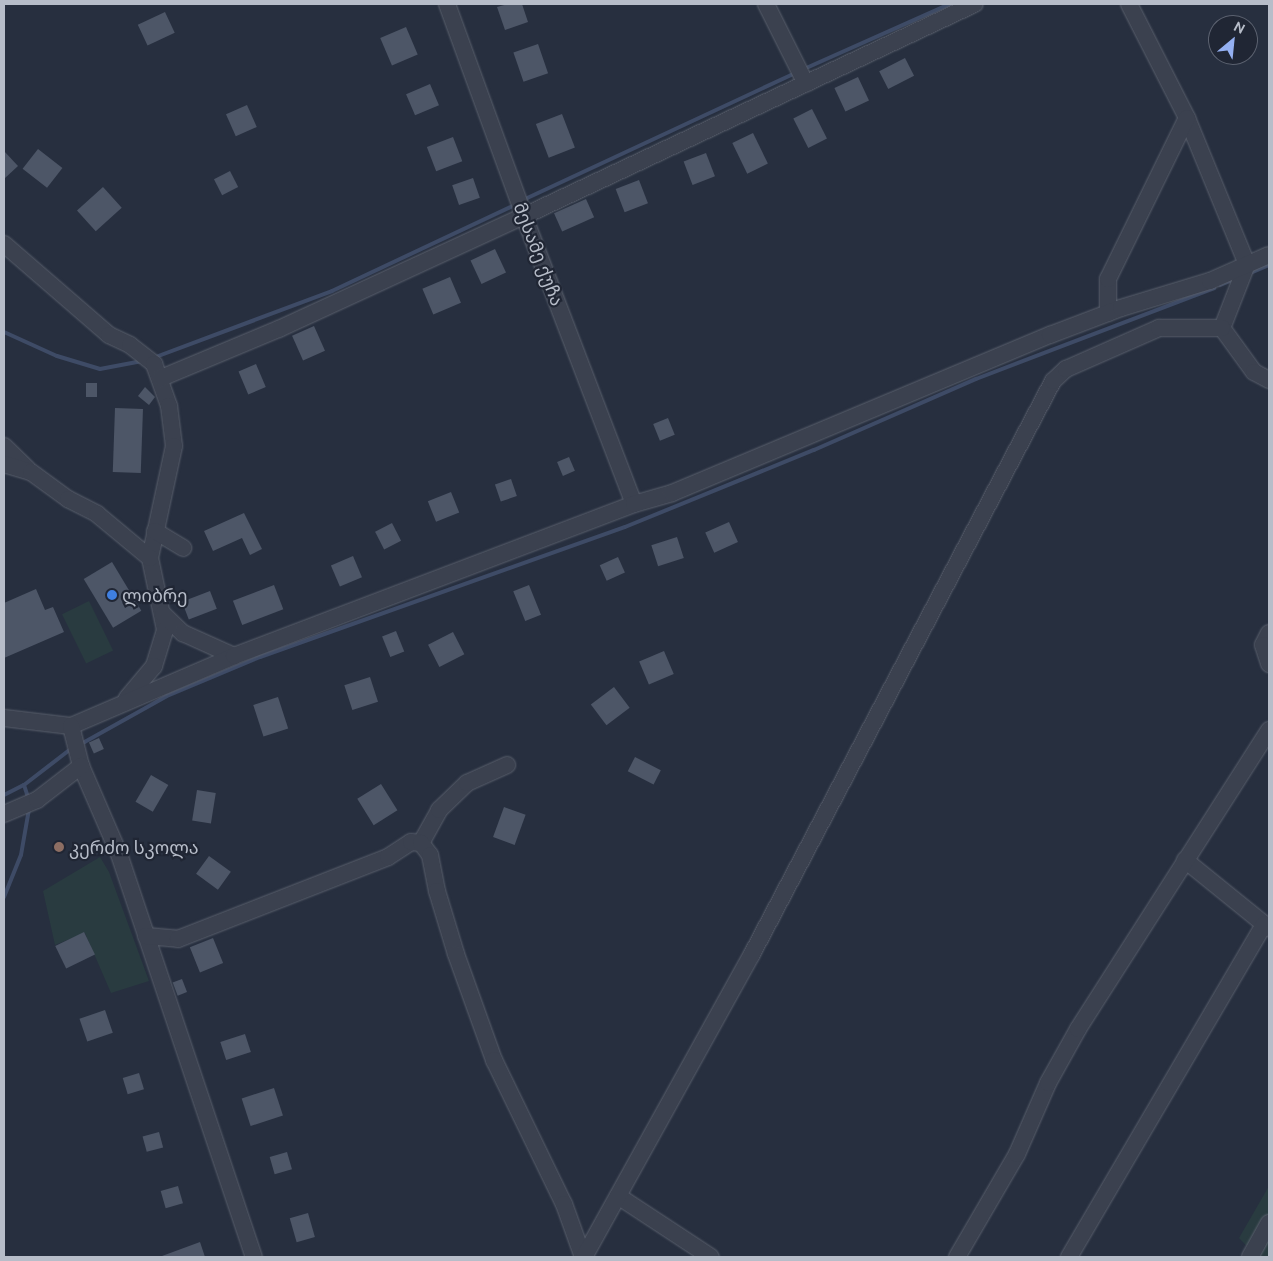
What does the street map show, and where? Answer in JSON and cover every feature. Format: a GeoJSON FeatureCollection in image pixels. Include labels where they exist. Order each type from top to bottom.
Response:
{"type":"FeatureCollection","features":[{"type":"Feature","properties":{"kind":"street","name":"მესამე ქუჩა"},"geometry":{"type":"LineString","coordinates":[[447,4],[524,216],[634,504]]}},
{"type":"Feature","properties":{"kind":"street"},"geometry":{"type":"LineString","coordinates":[[766,4],[806,84]]}},
{"type":"Feature","properties":{"kind":"street"},"geometry":{"type":"LineString","coordinates":[[161,378],[524,216],[975,4]]}},
{"type":"Feature","properties":{"kind":"street"},"geometry":{"type":"LineString","coordinates":[[1129,4],[1187,118],[1247,264],[1222,328]]}},
{"type":"Feature","properties":{"kind":"street"},"geometry":{"type":"LineString","coordinates":[[1108,313],[1108,279],[1187,118]]}},
{"type":"Feature","properties":{"kind":"street"},"geometry":{"type":"LineString","coordinates":[[4,244],[109,335],[144,356],[161,378],[170,406],[174,446],[170,476],[155,531],[150,558],[166,630],[154,666],[121,703]]}},
{"type":"Feature","properties":{"kind":"street"},"geometry":{"type":"LineString","coordinates":[[4,718],[71,726],[234,656],[634,504],[672,493],[1108,313],[1210,281],[1269,255]]}},
{"type":"Feature","properties":{"kind":"street"},"geometry":{"type":"LineString","coordinates":[[584,1257],[752,954],[1052,381],[1066,368],[1159,328],[1222,328]]}},
{"type":"Feature","properties":{"kind":"street"},"geometry":{"type":"LineString","coordinates":[[1222,328],[1254,372],[1269,380]]}},
{"type":"Feature","properties":{"kind":"street"},"geometry":{"type":"LineString","coordinates":[[4,446],[31,472],[68,500],[97,514],[150,558]]}},
{"type":"Feature","properties":{"kind":"street"},"geometry":{"type":"LineString","coordinates":[[4,464],[31,472]]}},
{"type":"Feature","properties":{"kind":"street"},"geometry":{"type":"LineString","coordinates":[[155,531],[183,548]]}},
{"type":"Feature","properties":{"kind":"street"},"geometry":{"type":"LineString","coordinates":[[163,614],[183,633],[234,656]]}},
{"type":"Feature","properties":{"kind":"street"},"geometry":{"type":"LineString","coordinates":[[1269,633],[1263,645],[1269,664]]}},
{"type":"Feature","properties":{"kind":"street"},"geometry":{"type":"LineString","coordinates":[[71,726],[81,766],[119,854],[254,1257]]}},
{"type":"Feature","properties":{"kind":"street"},"geometry":{"type":"LineString","coordinates":[[957,1257],[1017,1154],[1048,1083],[1078,1029],[1184,860],[1269,730]]}},
{"type":"Feature","properties":{"kind":"street"},"geometry":{"type":"LineString","coordinates":[[421,842],[439,810],[467,783],[506,765]]}},
{"type":"Feature","properties":{"kind":"street"},"geometry":{"type":"LineString","coordinates":[[4,814],[37,800],[81,766]]}},
{"type":"Feature","properties":{"kind":"street"},"geometry":{"type":"LineString","coordinates":[[146,936],[178,939],[388,857],[411,842],[421,842]]}},
{"type":"Feature","properties":{"kind":"street"},"geometry":{"type":"LineString","coordinates":[[421,842],[430,855],[437,891],[456,954],[494,1060],[564,1204],[584,1257]]}},
{"type":"Feature","properties":{"kind":"street"},"geometry":{"type":"LineString","coordinates":[[1069,1257],[1267,926],[1184,860]]}},
{"type":"Feature","properties":{"kind":"street"},"geometry":{"type":"LineString","coordinates":[[618,1196],[711,1257]]}},
{"type":"Feature","properties":{"kind":"street"},"geometry":{"type":"LineString","coordinates":[[1250,1257],[1269,1223]]}},
{"type":"Feature","properties":{"kind":"shaded area"},"geometry":{"type":"Polygon","coordinates":[[[89,601],[113,650],[86,664],[62,614],[89,601]]]}},
{"type":"Feature","properties":{"kind":"shaded area"},"geometry":{"type":"Polygon","coordinates":[[[100,857],[109,872],[149,981],[111,993],[85,933],[55,945],[43,891],[100,857]]]}},
{"type":"Feature","properties":{"kind":"shaded area"},"geometry":{"type":"Polygon","coordinates":[[[1269,1186],[1269,1257],[1257,1257],[1239,1238],[1269,1186]]]}},
{"type":"Feature","properties":{"kind":"building"},"geometry":{"type":"Polygon","coordinates":[[[508,4],[522,4],[528,22],[505,30],[497,7],[508,4]]]}},
{"type":"Feature","properties":{"kind":"building"},"geometry":{"type":"Polygon","coordinates":[[[165,12],[175,33],[148,46],[138,25],[165,12]]]}},
{"type":"Feature","properties":{"kind":"building"},"geometry":{"type":"Polygon","coordinates":[[[406,27],[418,55],[392,66],[380,38],[406,27]]]}},
{"type":"Feature","properties":{"kind":"building"},"geometry":{"type":"Polygon","coordinates":[[[538,44],[548,73],[524,82],[513,52],[538,44]]]}},
{"type":"Feature","properties":{"kind":"building"},"geometry":{"type":"Polygon","coordinates":[[[905,58],[914,76],[888,89],[879,71],[905,58]]]}},
{"type":"Feature","properties":{"kind":"building"},"geometry":{"type":"Polygon","coordinates":[[[858,77],[869,101],[845,112],[834,88],[858,77]]]}},
{"type":"Feature","properties":{"kind":"building"},"geometry":{"type":"Polygon","coordinates":[[[430,84],[439,105],[415,115],[406,94],[430,84]]]}},
{"type":"Feature","properties":{"kind":"building"},"geometry":{"type":"Polygon","coordinates":[[[247,105],[257,127],[236,136],[226,114],[247,105]]]}},
{"type":"Feature","properties":{"kind":"building"},"geometry":{"type":"Polygon","coordinates":[[[812,109],[827,138],[808,148],[793,119],[812,109]]]}},
{"type":"Feature","properties":{"kind":"building"},"geometry":{"type":"Polygon","coordinates":[[[562,114],[575,148],[549,158],[536,124],[562,114]]]}},
{"type":"Feature","properties":{"kind":"building"},"geometry":{"type":"Polygon","coordinates":[[[753,133],[768,164],[747,174],[732,143],[753,133]]]}},
{"type":"Feature","properties":{"kind":"building"},"geometry":{"type":"Polygon","coordinates":[[[453,137],[462,161],[436,171],[427,147],[453,137]]]}},
{"type":"Feature","properties":{"kind":"building"},"geometry":{"type":"Polygon","coordinates":[[[38,149],[62,168],[47,188],[23,169],[38,149]]]}},
{"type":"Feature","properties":{"kind":"building"},"geometry":{"type":"Polygon","coordinates":[[[4,151],[18,166],[4,179],[4,151]]]}},
{"type":"Feature","properties":{"kind":"building"},"geometry":{"type":"Polygon","coordinates":[[[706,153],[715,176],[693,185],[684,162],[706,153]]]}},
{"type":"Feature","properties":{"kind":"building"},"geometry":{"type":"Polygon","coordinates":[[[230,171],[238,187],[222,195],[214,179],[230,171]]]}},
{"type":"Feature","properties":{"kind":"building"},"geometry":{"type":"Polygon","coordinates":[[[473,178],[480,198],[459,205],[452,185],[473,178]]]}},
{"type":"Feature","properties":{"kind":"building"},"geometry":{"type":"Polygon","coordinates":[[[639,180],[648,203],[625,212],[616,189],[639,180]]]}},
{"type":"Feature","properties":{"kind":"building"},"geometry":{"type":"Polygon","coordinates":[[[103,187],[122,208],[96,231],[77,210],[103,187]]]}},
{"type":"Feature","properties":{"kind":"building"},"geometry":{"type":"Polygon","coordinates":[[[586,199],[594,217],[562,232],[554,213],[586,199]]]}},
{"type":"Feature","properties":{"kind":"building"},"geometry":{"type":"Polygon","coordinates":[[[495,249],[506,273],[482,284],[471,260],[495,249]]]}},
{"type":"Feature","properties":{"kind":"building"},"geometry":{"type":"Polygon","coordinates":[[[450,277],[461,303],[433,314],[422,289],[450,277]]]}},
{"type":"Feature","properties":{"kind":"building"},"geometry":{"type":"Polygon","coordinates":[[[314,326],[325,351],[303,360],[292,336],[314,326]]]}},
{"type":"Feature","properties":{"kind":"building"},"geometry":{"type":"Polygon","coordinates":[[[256,364],[266,387],[248,394],[239,371],[256,364]]]}},
{"type":"Feature","properties":{"kind":"building"},"geometry":{"type":"Polygon","coordinates":[[[86,383],[97,383],[97,397],[86,397],[86,383]]]}},
{"type":"Feature","properties":{"kind":"building"},"geometry":{"type":"Polygon","coordinates":[[[145,387],[155,397],[149,405],[138,396],[145,387]]]}},
{"type":"Feature","properties":{"kind":"building"},"geometry":{"type":"Polygon","coordinates":[[[115,408],[143,409],[141,473],[113,472],[115,408]]]}},
{"type":"Feature","properties":{"kind":"building"},"geometry":{"type":"Polygon","coordinates":[[[668,418],[675,435],[660,441],[653,424],[668,418]]]}},
{"type":"Feature","properties":{"kind":"building"},"geometry":{"type":"Polygon","coordinates":[[[569,457],[575,471],[563,476],[557,462],[569,457]]]}},
{"type":"Feature","properties":{"kind":"building"},"geometry":{"type":"Polygon","coordinates":[[[511,479],[517,496],[501,502],[495,485],[511,479]]]}},
{"type":"Feature","properties":{"kind":"building"},"geometry":{"type":"Polygon","coordinates":[[[451,492],[459,512],[436,522],[428,501],[451,492]]]}},
{"type":"Feature","properties":{"kind":"building"},"geometry":{"type":"Polygon","coordinates":[[[244,513],[262,549],[250,555],[242,538],[213,551],[204,531],[244,513]]]}},
{"type":"Feature","properties":{"kind":"building"},"geometry":{"type":"Polygon","coordinates":[[[729,522],[738,542],[714,553],[705,533],[729,522]]]}},
{"type":"Feature","properties":{"kind":"building"},"geometry":{"type":"Polygon","coordinates":[[[392,523],[401,541],[384,549],[375,532],[392,523]]]}},
{"type":"Feature","properties":{"kind":"building"},"geometry":{"type":"Polygon","coordinates":[[[677,537],[684,558],[658,566],[651,545],[677,537]]]}},
{"type":"Feature","properties":{"kind":"building"},"geometry":{"type":"Polygon","coordinates":[[[353,556],[362,577],[340,587],[331,565],[353,556]]]}},
{"type":"Feature","properties":{"kind":"building"},"geometry":{"type":"Polygon","coordinates":[[[618,557],[625,573],[607,581],[600,565],[618,557]]]}},
{"type":"Feature","properties":{"kind":"building","name":"ლიბრე"},"geometry":{"type":"Polygon","coordinates":[[[112,562],[141,611],[113,628],[84,579],[112,562]]]}},
{"type":"Feature","properties":{"kind":"building"},"geometry":{"type":"Polygon","coordinates":[[[274,585],[283,609],[242,625],[233,601],[274,585]]]}},
{"type":"Feature","properties":{"kind":"building"},"geometry":{"type":"Polygon","coordinates":[[[529,585],[541,615],[525,621],[513,591],[529,585]]]}},
{"type":"Feature","properties":{"kind":"building"},"geometry":{"type":"Polygon","coordinates":[[[36,589],[45,610],[53,607],[64,632],[4,658],[4,603],[36,589]]]}},
{"type":"Feature","properties":{"kind":"building"},"geometry":{"type":"Polygon","coordinates":[[[210,591],[217,609],[189,619],[182,602],[210,591]]]}},
{"type":"Feature","properties":{"kind":"building"},"geometry":{"type":"Polygon","coordinates":[[[396,631],[404,651],[390,657],[382,637],[396,631]]]}},
{"type":"Feature","properties":{"kind":"building"},"geometry":{"type":"Polygon","coordinates":[[[453,632],[464,654],[439,667],[428,645],[453,632]]]}},
{"type":"Feature","properties":{"kind":"building"},"geometry":{"type":"Polygon","coordinates":[[[664,651],[674,674],[649,685],[639,662],[664,651]]]}},
{"type":"Feature","properties":{"kind":"building"},"geometry":{"type":"Polygon","coordinates":[[[370,677],[378,702],[352,710],[344,685],[370,677]]]}},
{"type":"Feature","properties":{"kind":"building"},"geometry":{"type":"Polygon","coordinates":[[[614,687],[630,708],[606,725],[591,704],[614,687]]]}},
{"type":"Feature","properties":{"kind":"building"},"geometry":{"type":"Polygon","coordinates":[[[278,697],[288,728],[263,736],[253,705],[278,697]]]}},
{"type":"Feature","properties":{"kind":"building"},"geometry":{"type":"Polygon","coordinates":[[[99,738],[104,749],[94,753],[89,742],[99,738]]]}},
{"type":"Feature","properties":{"kind":"building"},"geometry":{"type":"Polygon","coordinates":[[[635,757],[661,770],[654,784],[628,771],[635,757]]]}},
{"type":"Feature","properties":{"kind":"building"},"geometry":{"type":"Polygon","coordinates":[[[151,775],[168,785],[153,812],[136,802],[151,775]]]}},
{"type":"Feature","properties":{"kind":"building"},"geometry":{"type":"Polygon","coordinates":[[[381,784],[397,810],[374,825],[357,799],[381,784]]]}},
{"type":"Feature","properties":{"kind":"building"},"geometry":{"type":"Polygon","coordinates":[[[197,790],[216,793],[211,824],[192,821],[197,790]]]}},
{"type":"Feature","properties":{"kind":"building"},"geometry":{"type":"Polygon","coordinates":[[[504,807],[526,815],[515,845],[493,837],[504,807]]]}},
{"type":"Feature","properties":{"kind":"building"},"geometry":{"type":"Polygon","coordinates":[[[209,856],[231,872],[218,890],[196,874],[209,856]]]}},
{"type":"Feature","properties":{"kind":"building"},"geometry":{"type":"Polygon","coordinates":[[[84,932],[95,954],[66,968],[55,946],[84,932]]]}},
{"type":"Feature","properties":{"kind":"building"},"geometry":{"type":"Polygon","coordinates":[[[213,938],[223,963],[200,972],[190,947],[213,938]]]}},
{"type":"Feature","properties":{"kind":"building"},"geometry":{"type":"Polygon","coordinates":[[[182,979],[187,992],[178,996],[173,983],[182,979]]]}},
{"type":"Feature","properties":{"kind":"building"},"geometry":{"type":"Polygon","coordinates":[[[105,1010],[113,1033],[87,1041],[79,1019],[105,1010]]]}},
{"type":"Feature","properties":{"kind":"building"},"geometry":{"type":"Polygon","coordinates":[[[245,1034],[251,1052],[226,1060],[220,1042],[245,1034]]]}},
{"type":"Feature","properties":{"kind":"building"},"geometry":{"type":"Polygon","coordinates":[[[139,1073],[144,1089],[128,1094],[123,1078],[139,1073]]]}},
{"type":"Feature","properties":{"kind":"building"},"geometry":{"type":"Polygon","coordinates":[[[274,1088],[283,1116],[251,1126],[242,1099],[274,1088]]]}},
{"type":"Feature","properties":{"kind":"building"},"geometry":{"type":"Polygon","coordinates":[[[159,1132],[163,1147],[147,1152],[143,1136],[159,1132]]]}},
{"type":"Feature","properties":{"kind":"building"},"geometry":{"type":"Polygon","coordinates":[[[287,1152],[292,1169],[275,1174],[270,1157],[287,1152]]]}},
{"type":"Feature","properties":{"kind":"building"},"geometry":{"type":"Polygon","coordinates":[[[178,1186],[183,1203],[166,1208],[161,1191],[178,1186]]]}},
{"type":"Feature","properties":{"kind":"building"},"geometry":{"type":"Polygon","coordinates":[[[308,1213],[315,1237],[297,1242],[290,1218],[308,1213]]]}},
{"type":"Feature","properties":{"kind":"building"},"geometry":{"type":"Polygon","coordinates":[[[200,1242],[205,1257],[162,1257],[162,1256],[200,1242]]]}},
{"type":"Feature","properties":{"kind":"waterway"},"geometry":{"type":"LineString","coordinates":[[804,69],[950,4]]}},
{"type":"Feature","properties":{"kind":"waterway"},"geometry":{"type":"LineString","coordinates":[[523,200],[795,73]]}},
{"type":"Feature","properties":{"kind":"waterway"},"geometry":{"type":"LineString","coordinates":[[153,358],[332,291],[515,205]]}},
{"type":"Feature","properties":{"kind":"waterway"},"geometry":{"type":"LineString","coordinates":[[1248,274],[1269,265]]}},
{"type":"Feature","properties":{"kind":"waterway"},"geometry":{"type":"LineString","coordinates":[[1220,285],[1235,279]]}},
{"type":"Feature","properties":{"kind":"waterway"},"geometry":{"type":"LineString","coordinates":[[81,744],[167,696],[260,657],[625,527],[814,450],[976,379],[1214,288]]}},
{"type":"Feature","properties":{"kind":"waterway"},"geometry":{"type":"LineString","coordinates":[[4,332],[57,356],[100,369],[142,361]]}},
{"type":"Feature","properties":{"kind":"waterway"},"geometry":{"type":"LineString","coordinates":[[4,795],[24,785],[72,748]]}},
{"type":"Feature","properties":{"kind":"waterway"},"geometry":{"type":"LineString","coordinates":[[24,785],[29,800]]}},
{"type":"Feature","properties":{"kind":"waterway"},"geometry":{"type":"LineString","coordinates":[[4,897],[21,855],[29,809]]}},
{"type":"Feature","properties":{"kind":"place","name":"ლიბრე"},"geometry":{"type":"Point","coordinates":[112,595]}},
{"type":"Feature","properties":{"kind":"place","name":"კერძო სკოლა"},"geometry":{"type":"Point","coordinates":[59,847]}}]}
